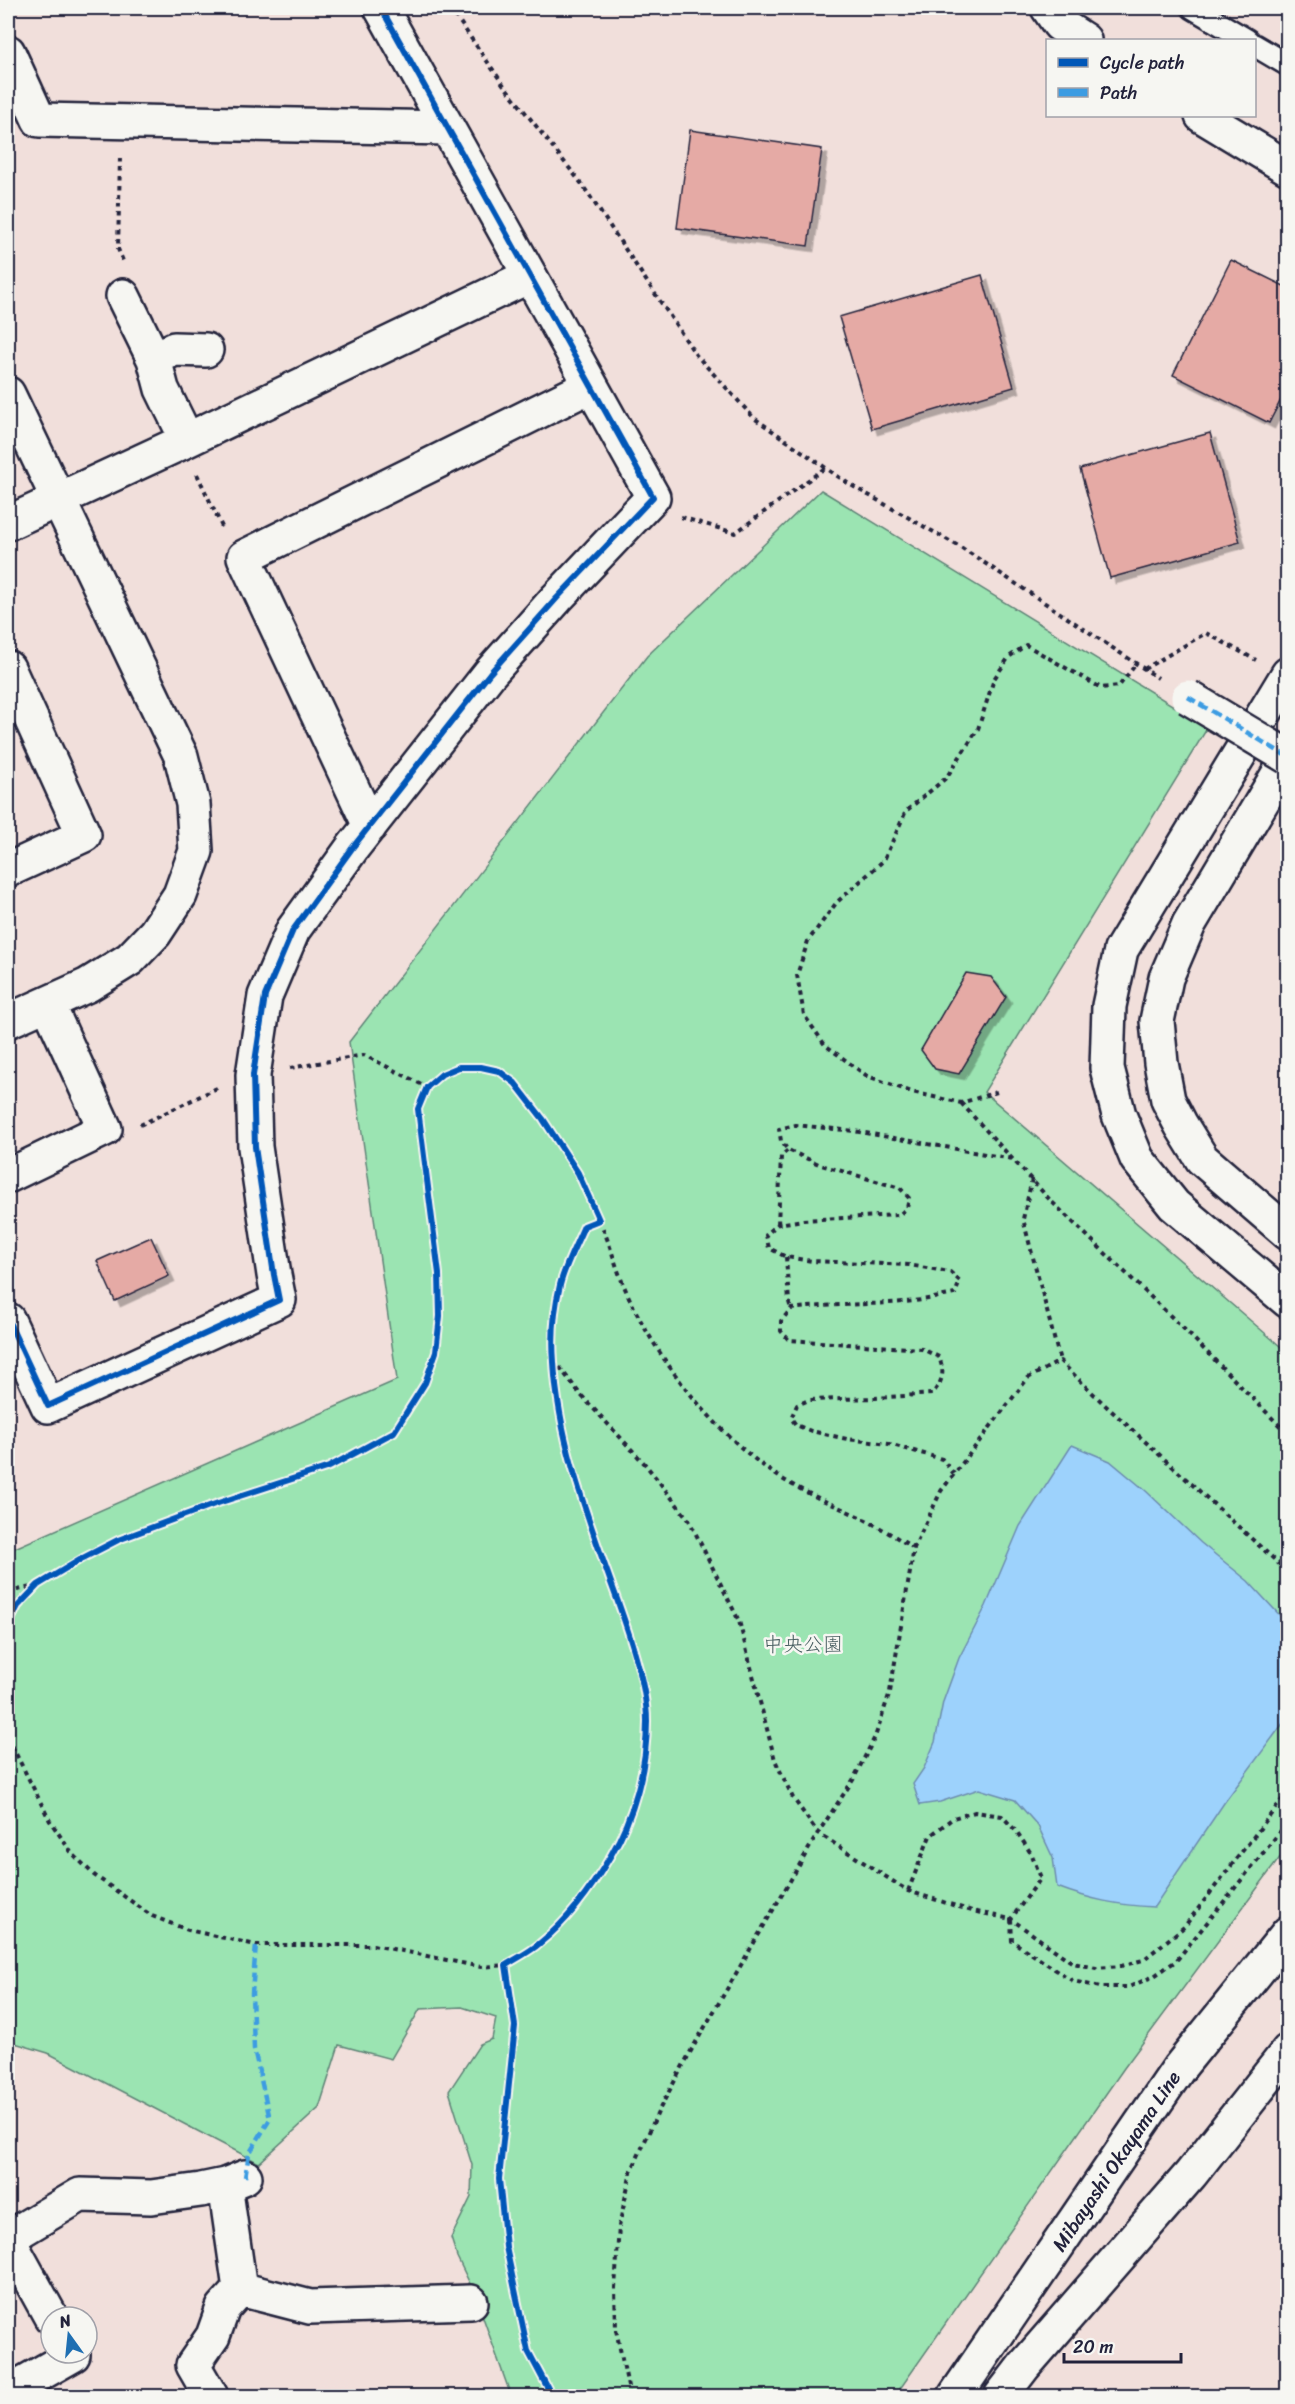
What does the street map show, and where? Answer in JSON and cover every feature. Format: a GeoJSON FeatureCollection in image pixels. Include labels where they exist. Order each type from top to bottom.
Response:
{"type":"FeatureCollection","features":[{"type":"Feature","properties":{"kind":"street"},"geometry":{"type":"LineString","coordinates":[[8,1320],[48,1406],[279,1300],[255,1147],[253,1075],[265,996],[293,930],[370,826],[490,673],[557,598],[653,497],[381,8]]}},
{"type":"Feature","properties":{"kind":"street"},"geometry":{"type":"LineString","coordinates":[[1048,8],[1059,24],[1082,39]]}},
{"type":"Feature","properties":{"kind":"street"},"geometry":{"type":"LineString","coordinates":[[8,52],[39,120],[447,128]]}},
{"type":"Feature","properties":{"kind":"street"},"geometry":{"type":"LineString","coordinates":[[1204,117],[1287,168]]}},
{"type":"Feature","properties":{"kind":"street"},"geometry":{"type":"LineString","coordinates":[[8,523],[529,276]]}},
{"type":"Feature","properties":{"kind":"street"},"geometry":{"type":"LineString","coordinates":[[123,296],[154,359],[162,389],[187,440]]}},
{"type":"Feature","properties":{"kind":"street"},"geometry":{"type":"LineString","coordinates":[[154,359],[174,349],[206,350]]}},
{"type":"Feature","properties":{"kind":"street"},"geometry":{"type":"LineString","coordinates":[[370,826],[244,556],[590,386]]}},
{"type":"Feature","properties":{"kind":"street"},"geometry":{"type":"LineString","coordinates":[[8,394],[181,756],[193,804],[196,851],[180,896],[154,933],[130,959],[88,985],[8,1021]]}},
{"type":"Feature","properties":{"kind":"street"},"geometry":{"type":"LineString","coordinates":[[8,669],[84,835],[8,870]]}},
{"type":"Feature","properties":{"kind":"street"},"geometry":{"type":"LineString","coordinates":[[1287,674],[1121,950],[1109,1006],[1107,1068],[1119,1115],[1137,1159],[1174,1205],[1287,1301]]}},
{"type":"Feature","properties":{"kind":"street"},"geometry":{"type":"LineString","coordinates":[[1188,697],[1287,757],[1189,924],[1166,978],[1157,1021],[1161,1064],[1168,1100],[1202,1159],[1287,1233]]}},
{"type":"Feature","properties":{"kind":"street"},"geometry":{"type":"LineString","coordinates":[[8,1176],[105,1129],[48,1004]]}},
{"type":"Feature","properties":{"kind":"street","name":"Mibayashi Okayama Line"},"geometry":{"type":"LineString","coordinates":[[955,2397],[1179,2068],[1287,1933]]}},
{"type":"Feature","properties":{"kind":"street"},"geometry":{"type":"LineString","coordinates":[[1001,2397],[1024,2366],[1191,2174],[1287,2051]]}},
{"type":"Feature","properties":{"kind":"street"},"geometry":{"type":"LineString","coordinates":[[44,2305],[8,2238],[80,2195],[152,2197],[235,2181],[240,2289],[222,2308],[213,2336],[193,2365],[211,2397]]}},
{"type":"Feature","properties":{"kind":"street"},"geometry":{"type":"LineString","coordinates":[[240,2289],[310,2307],[471,2302]]}},
{"type":"Feature","properties":{"kind":"street"},"geometry":{"type":"LineString","coordinates":[[8,2392],[55,2365]]}},
{"type":"Feature","properties":{"kind":"lane"},"geometry":{"type":"LineString","coordinates":[[1193,8],[1245,39]]}},
{"type":"Feature","properties":{"kind":"lane"},"geometry":{"type":"LineString","coordinates":[[1256,46],[1287,65]]}},
{"type":"Feature","properties":{"kind":"path"},"geometry":{"type":"LineString","coordinates":[[450,8],[503,84],[581,183],[696,355],[754,418],[825,468],[962,548],[1188,697]]}},
{"type":"Feature","properties":{"kind":"path"},"geometry":{"type":"LineString","coordinates":[[119,230],[121,121]]}},
{"type":"Feature","properties":{"kind":"path"},"geometry":{"type":"LineString","coordinates":[[687,519],[735,533],[825,468]]}},
{"type":"Feature","properties":{"kind":"path"},"geometry":{"type":"LineString","coordinates":[[203,485],[208,496]]}},
{"type":"Feature","properties":{"kind":"path"},"geometry":{"type":"LineString","coordinates":[[1144,669],[1206,633],[1256,661]]}},
{"type":"Feature","properties":{"kind":"path"},"geometry":{"type":"LineString","coordinates":[[997,1092],[961,1103],[912,1092],[867,1076],[825,1045],[804,1015],[797,975],[808,941],[837,902],[884,860],[906,811],[946,778],[978,729],[994,679],[1009,657],[1026,645],[1101,688],[1119,686],[1136,664]]}},
{"type":"Feature","properties":{"kind":"path"},"geometry":{"type":"LineString","coordinates":[[315,1063],[364,1055],[427,1087]]}},
{"type":"Feature","properties":{"kind":"path"},"geometry":{"type":"LineString","coordinates":[[8,1592],[38,1585],[118,1540],[212,1505],[329,1467],[394,1432],[425,1383],[436,1352],[440,1316],[436,1238],[418,1109],[427,1087],[442,1074],[459,1067],[481,1067],[499,1071],[516,1083],[543,1119],[578,1173],[612,1249],[620,1276],[642,1321],[701,1408],[762,1465],[803,1491],[864,1519],[914,1548]]}},
{"type":"Feature","properties":{"kind":"path"},"geometry":{"type":"LineString","coordinates":[[105,1129],[126,1131],[235,1079],[253,1075]]}},
{"type":"Feature","properties":{"kind":"path"},"geometry":{"type":"LineString","coordinates":[[961,1103],[1032,1179],[1287,1434]]}},
{"type":"Feature","properties":{"kind":"path"},"geometry":{"type":"LineString","coordinates":[[954,1474],[942,1459],[925,1453],[889,1443],[847,1439],[811,1431],[796,1425],[791,1418],[797,1405],[809,1400],[932,1394],[942,1383],[944,1370],[939,1357],[922,1349],[789,1340],[781,1331],[781,1321],[791,1309],[819,1305],[930,1299],[955,1294],[960,1281],[950,1272],[909,1265],[812,1261],[786,1257],[770,1248],[766,1235],[778,1224],[831,1218],[899,1215],[908,1208],[909,1198],[900,1188],[821,1165],[789,1150],[781,1141],[779,1129],[796,1125],[854,1131],[1013,1159]]}},
{"type":"Feature","properties":{"kind":"path"},"geometry":{"type":"LineString","coordinates":[[778,1224],[781,1156],[789,1150]]}},
{"type":"Feature","properties":{"kind":"path"},"geometry":{"type":"LineString","coordinates":[[1032,1179],[1023,1219],[1060,1361],[1287,1572]]}},
{"type":"Feature","properties":{"kind":"path"},"geometry":{"type":"LineString","coordinates":[[8,1738],[50,1821],[71,1852],[94,1875],[152,1916],[188,1930],[255,1945],[373,1944],[481,1967],[506,1965],[540,1944],[575,1909],[620,1840],[634,1804],[643,1759],[647,1719],[641,1681],[625,1622],[565,1443],[556,1395],[553,1359],[554,1322],[560,1284],[584,1226],[599,1220]]}},
{"type":"Feature","properties":{"kind":"path"},"geometry":{"type":"LineString","coordinates":[[786,1257],[791,1309]]}},
{"type":"Feature","properties":{"kind":"path"},"geometry":{"type":"LineString","coordinates":[[553,1359],[580,1395],[645,1464],[689,1520],[739,1621],[775,1760],[793,1798],[818,1833],[908,1891],[972,1911],[1011,1919],[1072,1964],[1096,1968],[1121,1966],[1143,1960],[1184,1927],[1287,1792]]}},
{"type":"Feature","properties":{"kind":"path"},"geometry":{"type":"LineString","coordinates":[[630,2397],[616,2330],[615,2288],[619,2226],[631,2172],[659,2110],[692,2049],[818,1833],[853,1780],[875,1737],[894,1672],[914,1548],[941,1491],[1028,1378],[1060,1361]]}},
{"type":"Feature","properties":{"kind":"path"},"geometry":{"type":"LineString","coordinates":[[8,1626],[18,1606],[38,1585]]}},
{"type":"Feature","properties":{"kind":"path"},"geometry":{"type":"LineString","coordinates":[[908,1891],[930,1836],[953,1818],[975,1812],[1002,1816],[1017,1832],[1032,1855],[1041,1878],[1011,1919],[1012,1941],[1073,1981],[1100,1987],[1129,1988],[1154,1976],[1176,1961],[1287,1822]]}},
{"type":"Feature","properties":{"kind":"path"},"geometry":{"type":"LineString","coordinates":[[506,1965],[515,2026],[499,2179],[506,2247],[528,2351],[552,2397]]}},
{"type":"Feature","properties":{"kind":"green space","name":"中央公園"},"geometry":{"type":"Polygon","coordinates":[[[821,490],[1208,727],[984,1092],[1287,1352],[1287,1848],[1124,2068],[895,2396],[511,2396],[474,2292],[457,2257],[451,2238],[471,2197],[472,2165],[449,2091],[480,2044],[492,2039],[496,2018],[462,2007],[420,2009],[391,2059],[339,2045],[319,2108],[259,2163],[48,2053],[8,2041],[8,1551],[397,1380],[349,1042],[647,656],[821,490]]]}},
{"type":"Feature","properties":{"kind":"water"},"geometry":{"type":"Polygon","coordinates":[[[1072,1445],[1110,1461],[1146,1491],[1201,1543],[1248,1581],[1287,1623],[1287,1718],[1224,1803],[1154,1907],[1104,1901],[1057,1887],[1053,1858],[1038,1826],[1015,1800],[979,1789],[940,1802],[920,1805],[913,1784],[924,1768],[935,1742],[943,1702],[959,1658],[986,1606],[1020,1526],[1072,1445]]]}},
{"type":"Feature","properties":{"kind":"building"},"geometry":{"type":"Polygon","coordinates":[[[690,130],[822,149],[808,246],[677,228],[690,130]]]}},
{"type":"Feature","properties":{"kind":"building"},"geometry":{"type":"Polygon","coordinates":[[[1231,260],[1288,288],[1288,386],[1269,423],[1173,375],[1231,260]]]}},
{"type":"Feature","properties":{"kind":"building"},"geometry":{"type":"Polygon","coordinates":[[[982,275],[1014,387],[872,429],[839,317],[982,275]]]}},
{"type":"Feature","properties":{"kind":"building"},"geometry":{"type":"Polygon","coordinates":[[[1210,433],[1240,542],[1110,578],[1080,469],[1210,433]]]}},
{"type":"Feature","properties":{"kind":"building"},"geometry":{"type":"Polygon","coordinates":[[[966,973],[991,977],[1006,997],[959,1074],[935,1069],[921,1050],[966,973]]]}},
{"type":"Feature","properties":{"kind":"building"},"geometry":{"type":"Polygon","coordinates":[[[151,1237],[169,1276],[115,1301],[97,1261],[151,1237]]]}},
{"type":"Feature","properties":{"kind":"marked path"},"geometry":{"type":"LineString","coordinates":[[1188,697],[1288,757]]}},
{"type":"Feature","properties":{"kind":"marked path"},"geometry":{"type":"LineString","coordinates":[[245,2177],[249,2154],[270,2119],[254,2049],[252,1993],[256,1945]]}},
{"type":"Feature","properties":{"kind":"cycle path"},"geometry":{"type":"LineString","coordinates":[[8,1320],[48,1406],[279,1300],[255,1147],[253,1075],[265,996],[293,930],[353,847],[490,673],[557,598],[653,497],[381,8]]}},
{"type":"Feature","properties":{"kind":"cycle path"},"geometry":{"type":"LineString","coordinates":[[8,1626],[18,1606],[38,1585],[118,1540],[212,1505],[329,1467],[394,1432],[425,1383],[436,1352],[440,1316],[439,1274],[418,1109],[427,1087],[442,1074],[459,1067],[481,1067],[499,1071],[515,1083],[543,1119],[578,1173],[599,1220],[584,1226],[560,1285],[553,1333],[553,1353],[561,1418],[574,1473],[628,1631],[643,1687],[647,1721],[645,1756],[638,1791],[611,1855],[588,1891],[561,1924],[528,1952],[506,1965],[515,2026],[499,2179],[506,2247],[528,2351],[552,2396]]}}]}
